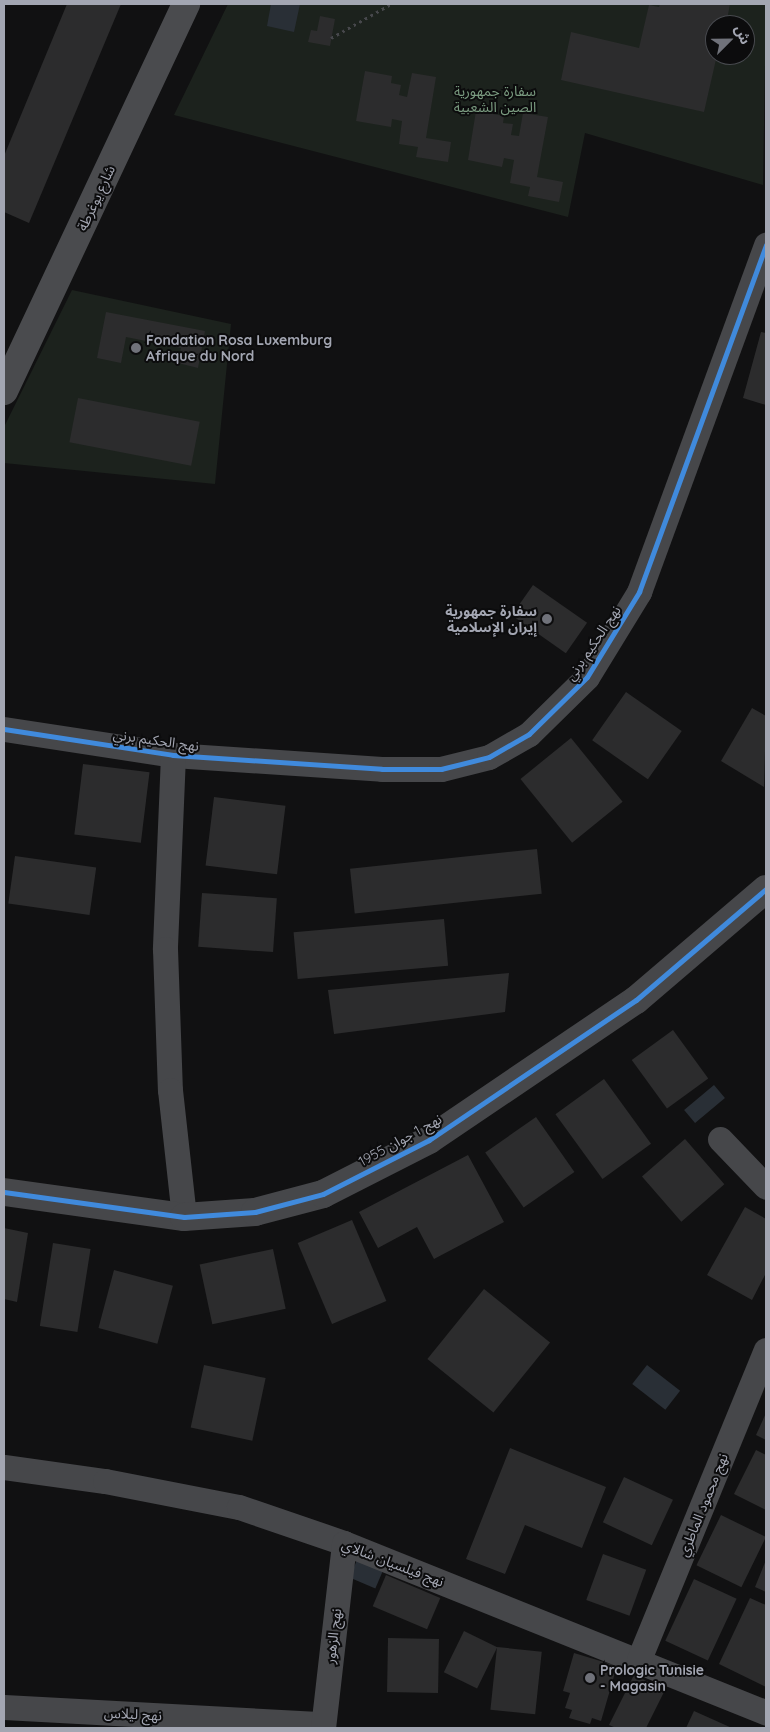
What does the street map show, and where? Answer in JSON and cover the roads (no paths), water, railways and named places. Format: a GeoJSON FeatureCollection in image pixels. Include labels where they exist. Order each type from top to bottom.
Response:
{"type":"FeatureCollection","features":[{"type":"Feature","properties":{"kind":"main road","name":"شارع يوغرطة"},"geometry":{"type":"LineString","coordinates":[[4,391],[186,4]]}},
{"type":"Feature","properties":{"kind":"street","name":"نهج الحكيم برني"},"geometry":{"type":"LineString","coordinates":[[4,728],[173,756],[281,765],[441,769],[490,757],[529,734],[587,677],[639,592],[766,246]]}},
{"type":"Feature","properties":{"kind":"street"},"geometry":{"type":"LineString","coordinates":[[173,756],[165,949],[170,1090],[184,1217]]}},
{"type":"Feature","properties":{"kind":"street","name":"نهج 1 جوان 1955"},"geometry":{"type":"LineString","coordinates":[[4,1192],[184,1217],[255,1212],[323,1194],[429,1140],[636,1000],[766,889]]}},
{"type":"Feature","properties":{"kind":"street"},"geometry":{"type":"LineString","coordinates":[[720,1139],[766,1187]]}},
{"type":"Feature","properties":{"kind":"street","name":"نهج محمود الماطري"},"geometry":{"type":"LineString","coordinates":[[639,1659],[766,1350]]}},
{"type":"Feature","properties":{"kind":"street","name":"نهج فيلسيان شالاي"},"geometry":{"type":"LineString","coordinates":[[4,1467],[105,1481],[238,1507],[344,1543],[639,1659],[766,1713]]}},
{"type":"Feature","properties":{"kind":"street","name":"نهج الزهور"},"geometry":{"type":"LineString","coordinates":[[323,1726],[344,1543]]}},
{"type":"Feature","properties":{"kind":"street","name":"نهج ليلاس"},"geometry":{"type":"LineString","coordinates":[[4,1707],[323,1726]]}},
{"type":"Feature","properties":{"kind":"place","name":"Fondation Rosa Luxemburg Afrique du Nord"},"geometry":{"type":"Point","coordinates":[136,348]}},
{"type":"Feature","properties":{"kind":"place","name":"سفارة جمهورية إيران الإسلامية"},"geometry":{"type":"Point","coordinates":[547,619]}},
{"type":"Feature","properties":{"kind":"place","name":"Prologic Tunisie - Magasin"},"geometry":{"type":"Point","coordinates":[590,1678]}},
{"type":"Feature","properties":{"kind":"park label","name":"سفارة جمهورية الصين الشعبية"},"geometry":{"type":"Point","coordinates":[495,99]}}]}
